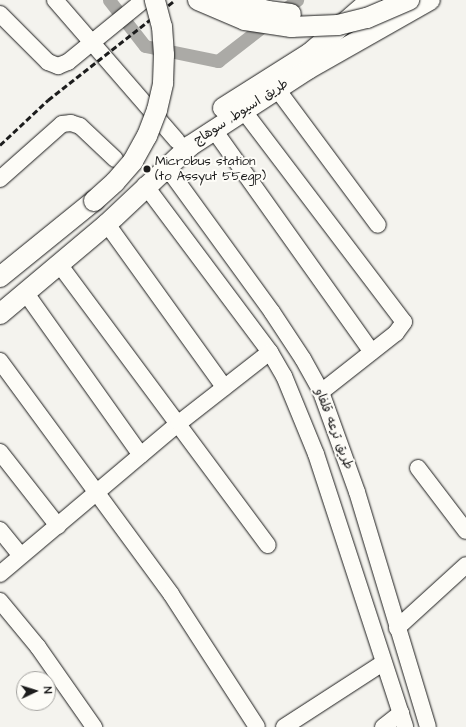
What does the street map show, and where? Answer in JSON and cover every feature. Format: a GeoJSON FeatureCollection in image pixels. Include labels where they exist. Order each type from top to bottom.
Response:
{"type":"FeatureCollection","features":[{"type":"Feature","properties":{"kind":"main road"},"geometry":{"type":"LineString","coordinates":[[198,0],[245,20],[291,27],[338,25],[360,20],[384,13],[409,0]]}},
{"type":"Feature","properties":{"kind":"main road"},"geometry":{"type":"LineString","coordinates":[[229,0],[268,11],[310,14],[361,7],[373,1],[384,25]]}},
{"type":"Feature","properties":{"kind":"main road","name":"طريق اسيوط, سوهاج"},"geometry":{"type":"LineString","coordinates":[[0,314],[107,224],[166,166],[214,130],[277,89],[384,25],[430,0]]}},
{"type":"Feature","properties":{"kind":"main road"},"geometry":{"type":"LineString","coordinates":[[0,277],[94,201],[115,182],[132,161],[147,136],[157,110],[163,83],[164,55],[162,27],[147,1]]}},
{"type":"Feature","properties":{"kind":"main road","name":"طريق اسيوط, سوهاج"},"geometry":{"type":"LineString","coordinates":[[0,299],[113,205],[177,141],[246,92],[310,53],[373,1]]}},
{"type":"Feature","properties":{"kind":"street"},"geometry":{"type":"LineString","coordinates":[[55,0],[97,38],[177,141]]}},
{"type":"Feature","properties":{"kind":"street"},"geometry":{"type":"LineString","coordinates":[[0,14],[52,65],[63,65],[147,1]]}},
{"type":"Feature","properties":{"kind":"street"},"geometry":{"type":"LineString","coordinates":[[277,89],[378,225]]}},
{"type":"Feature","properties":{"kind":"street"},"geometry":{"type":"LineString","coordinates":[[243,110],[403,319],[401,328],[321,392]]}},
{"type":"Feature","properties":{"kind":"street"},"geometry":{"type":"LineString","coordinates":[[0,179],[62,124],[71,123],[80,126],[115,159]]}},
{"type":"Feature","properties":{"kind":"street"},"geometry":{"type":"LineString","coordinates":[[214,130],[372,352]]}},
{"type":"Feature","properties":{"kind":"street","name":"طريق ترعه قلفاو"},"geometry":{"type":"LineString","coordinates":[[166,166],[303,359],[321,392],[357,492],[428,727]]}},
{"type":"Feature","properties":{"kind":"street","name":"طريق ترعه قلفاو"},"geometry":{"type":"LineString","coordinates":[[146,185],[270,352],[284,376],[316,454],[403,720]]}},
{"type":"Feature","properties":{"kind":"street"},"geometry":{"type":"LineString","coordinates":[[107,224],[224,387]]}},
{"type":"Feature","properties":{"kind":"street"},"geometry":{"type":"LineString","coordinates":[[59,264],[179,423],[268,545]]}},
{"type":"Feature","properties":{"kind":"street"},"geometry":{"type":"LineString","coordinates":[[25,292],[141,455]]}},
{"type":"Feature","properties":{"kind":"street"},"geometry":{"type":"LineString","coordinates":[[0,574],[179,423],[270,352]]}},
{"type":"Feature","properties":{"kind":"street"},"geometry":{"type":"LineString","coordinates":[[284,376],[303,359]]}},
{"type":"Feature","properties":{"kind":"street"},"geometry":{"type":"LineString","coordinates":[[0,361],[171,594],[257,727]]}},
{"type":"Feature","properties":{"kind":"street"},"geometry":{"type":"LineString","coordinates":[[0,452],[58,526]]}},
{"type":"Feature","properties":{"kind":"street"},"geometry":{"type":"LineString","coordinates":[[418,468],[466,531]]}},
{"type":"Feature","properties":{"kind":"street"},"geometry":{"type":"LineString","coordinates":[[0,530],[21,556]]}},
{"type":"Feature","properties":{"kind":"street"},"geometry":{"type":"LineString","coordinates":[[397,628],[466,565]]}},
{"type":"Feature","properties":{"kind":"street"},"geometry":{"type":"LineString","coordinates":[[0,601],[38,647],[94,727]]}},
{"type":"Feature","properties":{"kind":"street"},"geometry":{"type":"LineString","coordinates":[[284,727],[384,663]]}},
{"type":"Feature","properties":{"kind":"street"},"geometry":{"type":"LineString","coordinates":[[383,727],[403,720]]}},
{"type":"Feature","properties":{"kind":"waterway"},"geometry":{"type":"LineString","coordinates":[[109,0],[145,46],[218,61],[297,0]]}},
{"type":"Feature","properties":{"kind":"railway"},"geometry":{"type":"LineString","coordinates":[[0,145],[48,100],[175,0]]}},
{"type":"Feature","properties":{"kind":"place","name":"Microbus station (to Assyut 55egp)"},"geometry":{"type":"Point","coordinates":[147,169]}}]}
